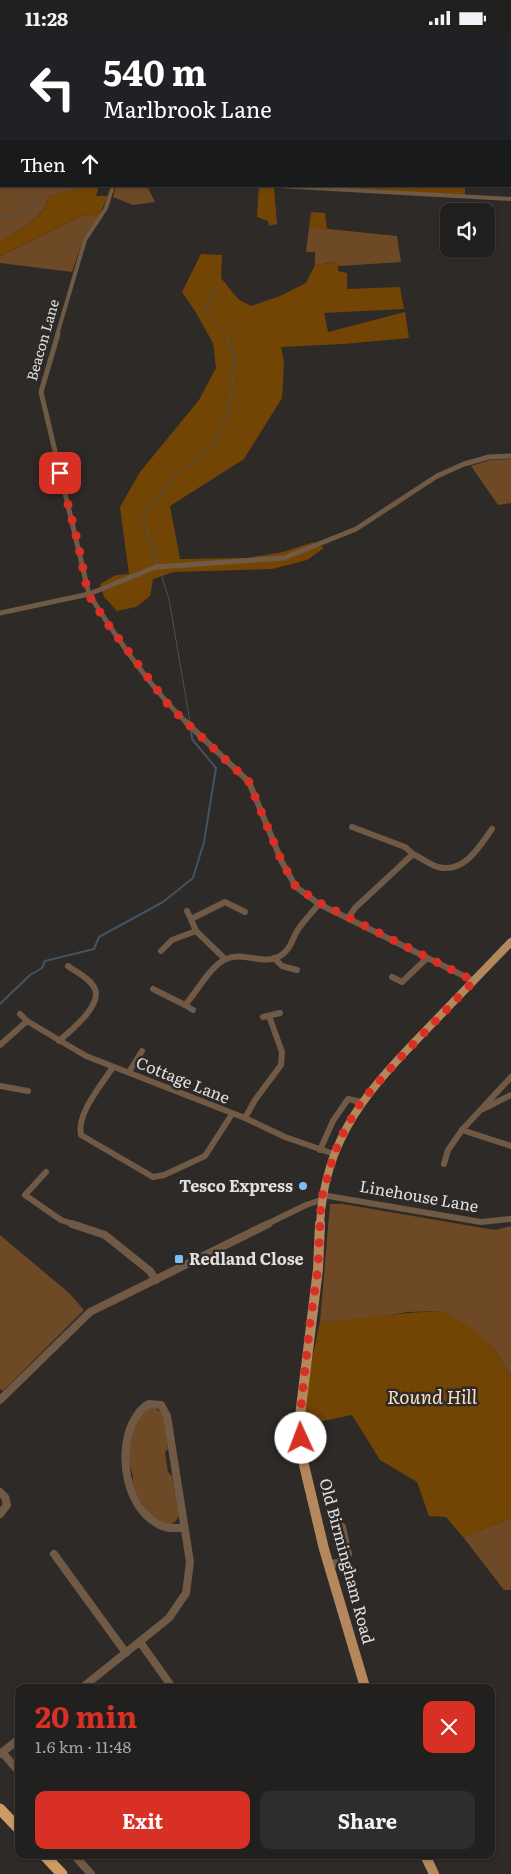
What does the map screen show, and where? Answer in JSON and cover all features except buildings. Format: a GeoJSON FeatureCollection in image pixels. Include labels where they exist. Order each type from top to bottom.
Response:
{"type":"FeatureCollection","features":[{"type":"Feature","properties":{"kind":"highway"},"geometry":{"type":"LineString","coordinates":[[0,1809],[15,1825]]}},
{"type":"Feature","properties":{"kind":"highway"},"geometry":{"type":"LineString","coordinates":[[48,1859],[62,1874]]}},
{"type":"Feature","properties":{"kind":"main road","name":"Old Birmingham Road"},"geometry":{"type":"LineString","coordinates":[[364,1684],[329,1565],[304,1465],[299,1425],[318,1269],[322,1197],[334,1154],[344,1131],[361,1102],[398,1060],[511,943]]}},
{"type":"Feature","properties":{"kind":"main road"},"geometry":{"type":"LineString","coordinates":[[427,1859],[434,1874]]}},
{"type":"Feature","properties":{"kind":"street"},"geometry":{"type":"LineString","coordinates":[[97,35],[102,35]]}},
{"type":"Feature","properties":{"kind":"street","name":"Beacon Lane"},"geometry":{"type":"LineString","coordinates":[[88,594],[78,543],[40,392],[85,240],[106,208],[113,187]]}},
{"type":"Feature","properties":{"kind":"street"},"geometry":{"type":"LineString","coordinates":[[295,187],[511,199]]}},
{"type":"Feature","properties":{"kind":"street"},"geometry":{"type":"LineString","coordinates":[[0,613],[88,594],[156,567],[284,558],[356,529],[437,476],[464,464],[489,457],[511,456]]}},
{"type":"Feature","properties":{"kind":"street"},"geometry":{"type":"LineString","coordinates":[[88,594],[107,623],[170,707],[249,782],[282,862],[296,887],[348,918],[474,981]]}},
{"type":"Feature","properties":{"kind":"street"},"geometry":{"type":"LineString","coordinates":[[352,827],[405,847],[413,854],[438,867],[455,867],[468,861],[492,829]]}},
{"type":"Feature","properties":{"kind":"street"},"geometry":{"type":"LineString","coordinates":[[348,918],[355,908],[413,854]]}},
{"type":"Feature","properties":{"kind":"street"},"geometry":{"type":"LineString","coordinates":[[192,919],[196,915],[209,912],[222,900],[245,912]]}},
{"type":"Feature","properties":{"kind":"street"},"geometry":{"type":"LineString","coordinates":[[185,1005],[198,991],[215,967],[226,959],[238,957],[266,961],[287,950],[297,931],[320,903]]}},
{"type":"Feature","properties":{"kind":"street"},"geometry":{"type":"LineString","coordinates":[[186,911],[192,919],[202,941],[219,951],[226,959]]}},
{"type":"Feature","properties":{"kind":"street"},"geometry":{"type":"LineString","coordinates":[[161,951],[172,940],[196,931]]}},
{"type":"Feature","properties":{"kind":"street"},"geometry":{"type":"LineString","coordinates":[[274,958],[282,966],[297,970]]}},
{"type":"Feature","properties":{"kind":"street"},"geometry":{"type":"LineString","coordinates":[[392,977],[402,982],[427,958]]}},
{"type":"Feature","properties":{"kind":"street"},"geometry":{"type":"LineString","coordinates":[[60,1041],[94,1005],[97,996],[95,987],[68,966]]}},
{"type":"Feature","properties":{"kind":"street"},"geometry":{"type":"LineString","coordinates":[[156,992],[193,1010]]}},
{"type":"Feature","properties":{"kind":"street"},"geometry":{"type":"LineString","coordinates":[[245,1118],[281,1065],[282,1052],[266,1017],[280,1013]]}},
{"type":"Feature","properties":{"kind":"street","name":"Cottage Lane"},"geometry":{"type":"LineString","coordinates":[[20,1014],[27,1021],[60,1041],[113,1067],[334,1154]]}},
{"type":"Feature","properties":{"kind":"street"},"geometry":{"type":"LineString","coordinates":[[0,1045],[27,1021]]}},
{"type":"Feature","properties":{"kind":"street"},"geometry":{"type":"LineString","coordinates":[[129,1072],[142,1051]]}},
{"type":"Feature","properties":{"kind":"street"},"geometry":{"type":"LineString","coordinates":[[113,1067],[82,1115],[78,1132],[150,1177],[164,1175],[205,1156],[232,1114]]}},
{"type":"Feature","properties":{"kind":"street"},"geometry":{"type":"LineString","coordinates":[[444,1164],[445,1154],[462,1130],[511,1077]]}},
{"type":"Feature","properties":{"kind":"street"},"geometry":{"type":"LineString","coordinates":[[0,1086],[28,1091]]}},
{"type":"Feature","properties":{"kind":"street"},"geometry":{"type":"LineString","coordinates":[[479,1110],[511,1095]]}},
{"type":"Feature","properties":{"kind":"street"},"geometry":{"type":"LineString","coordinates":[[320,1150],[333,1121],[348,1099],[361,1102]]}},
{"type":"Feature","properties":{"kind":"street"},"geometry":{"type":"LineString","coordinates":[[462,1130],[511,1147]]}},
{"type":"Feature","properties":{"kind":"street"},"geometry":{"type":"LineString","coordinates":[[46,1172],[26,1195],[61,1220],[105,1235],[150,1271],[156,1280]]}},
{"type":"Feature","properties":{"kind":"street"},"geometry":{"type":"LineString","coordinates":[[0,1400],[90,1312],[322,1197]]}},
{"type":"Feature","properties":{"kind":"street","name":"Linehouse Lane"},"geometry":{"type":"LineString","coordinates":[[322,1197],[481,1222],[511,1219]]}},
{"type":"Feature","properties":{"kind":"street"},"geometry":{"type":"LineString","coordinates":[[87,1684],[170,1618],[179,1607],[186,1593],[190,1562],[167,1416],[161,1405],[148,1405],[140,1410],[130,1425],[124,1446],[126,1469],[133,1494],[143,1511],[154,1523],[166,1528],[184,1529]]}},
{"type":"Feature","properties":{"kind":"street"},"geometry":{"type":"LineString","coordinates":[[0,1492],[5,1497],[7,1505],[0,1514]]}},
{"type":"Feature","properties":{"kind":"street"},"geometry":{"type":"LineString","coordinates":[[329,1565],[338,1563],[348,1554],[342,1527]]}},
{"type":"Feature","properties":{"kind":"street"},"geometry":{"type":"LineString","coordinates":[[54,1554],[126,1653]]}},
{"type":"Feature","properties":{"kind":"street"},"geometry":{"type":"LineString","coordinates":[[140,1642],[170,1684]]}},
{"type":"Feature","properties":{"kind":"street"},"geometry":{"type":"LineString","coordinates":[[15,1742],[1,1753],[15,1768]]}},
{"type":"Feature","properties":{"kind":"street"},"geometry":{"type":"LineString","coordinates":[[78,1859],[91,1874]]}},
{"type":"Feature","properties":{"kind":"shaded area"},"geometry":{"type":"Polygon","coordinates":[[[0,187],[83,187],[47,197],[46,204],[37,217],[22,229],[0,241],[0,187]]]}},
{"type":"Feature","properties":{"kind":"shaded area"},"geometry":{"type":"Polygon","coordinates":[[[116,187],[148,187],[155,202],[133,205],[113,197],[116,187]]]}},
{"type":"Feature","properties":{"kind":"shaded area"},"geometry":{"type":"Polygon","coordinates":[[[100,214],[83,240],[72,272],[0,263],[0,256],[81,216],[100,214]]]}},
{"type":"Feature","properties":{"kind":"shaded area"},"geometry":{"type":"Polygon","coordinates":[[[309,227],[397,236],[401,262],[339,266],[337,262],[315,265],[315,252],[306,252],[309,227]]]}},
{"type":"Feature","properties":{"kind":"shaded area"},"geometry":{"type":"Polygon","coordinates":[[[511,459],[511,503],[498,505],[471,466],[490,460],[511,459]]]}},
{"type":"Feature","properties":{"kind":"shaded area"},"geometry":{"type":"Polygon","coordinates":[[[330,1204],[343,1204],[495,1230],[511,1226],[511,1376],[492,1346],[442,1311],[408,1312],[363,1319],[320,1322],[330,1204]]]}},
{"type":"Feature","properties":{"kind":"shaded area"},"geometry":{"type":"Polygon","coordinates":[[[0,1235],[69,1293],[84,1310],[3,1391],[0,1389],[0,1235]]]}},
{"type":"Feature","properties":{"kind":"shaded area"},"geometry":{"type":"Polygon","coordinates":[[[148,1408],[155,1408],[164,1415],[168,1449],[165,1452],[168,1472],[172,1476],[179,1516],[175,1522],[168,1525],[154,1518],[139,1499],[134,1487],[128,1458],[131,1437],[139,1419],[148,1408]]]}},
{"type":"Feature","properties":{"kind":"shaded area"},"geometry":{"type":"Polygon","coordinates":[[[511,1518],[511,1590],[504,1590],[463,1537],[511,1518]]]}},
{"type":"Feature","properties":{"kind":"green space"},"geometry":{"type":"Polygon","coordinates":[[[83,187],[99,187],[96,196],[108,196],[100,214],[81,216],[0,256],[0,241],[22,229],[37,217],[46,204],[47,197],[83,187]]]}},
{"type":"Feature","properties":{"kind":"green space"},"geometry":{"type":"Polygon","coordinates":[[[259,187],[274,187],[277,224],[269,226],[268,221],[257,217],[259,187]]]}},
{"type":"Feature","properties":{"kind":"green space"},"geometry":{"type":"Polygon","coordinates":[[[321,187],[465,187],[465,196],[321,187]]]}},
{"type":"Feature","properties":{"kind":"green space"},"geometry":{"type":"Polygon","coordinates":[[[311,212],[325,213],[327,230],[309,227],[311,212]]]}},
{"type":"Feature","properties":{"kind":"green space"},"geometry":{"type":"Polygon","coordinates":[[[201,254],[222,255],[221,278],[238,299],[251,306],[280,296],[306,283],[315,265],[338,262],[338,271],[347,273],[347,289],[400,287],[404,309],[324,313],[328,332],[405,312],[409,338],[281,347],[284,362],[282,398],[244,459],[170,506],[180,559],[246,558],[283,552],[314,542],[324,548],[307,560],[272,569],[174,572],[153,579],[150,596],[136,607],[117,611],[104,597],[100,584],[116,575],[129,574],[120,507],[140,472],[199,400],[216,368],[213,343],[182,292],[201,254]]]}},
{"type":"Feature","properties":{"kind":"green space","name":"Round Hill"},"geometry":{"type":"Polygon","coordinates":[[[442,1311],[469,1326],[492,1346],[511,1376],[511,1518],[463,1537],[446,1517],[429,1516],[417,1482],[380,1460],[352,1415],[318,1422],[310,1448],[305,1417],[307,1382],[320,1322],[442,1311]]]}},
{"type":"Feature","properties":{"kind":"waterway"},"geometry":{"type":"LineString","coordinates":[[0,220],[42,201]]}},
{"type":"Feature","properties":{"kind":"waterway"},"geometry":{"type":"LineString","coordinates":[[190,722],[169,599],[143,517],[177,474],[213,447],[229,409],[235,361],[227,335],[205,313],[214,289]]}},
{"type":"Feature","properties":{"kind":"waterway"},"geometry":{"type":"LineString","coordinates":[[0,1004],[30,975],[42,968],[45,961],[94,949],[99,937],[163,902],[193,878],[204,842],[216,768],[192,739],[191,729]]}},
{"type":"Feature","properties":{"kind":"place","name":"Tesco Express"},"geometry":{"type":"Point","coordinates":[303,1186]}},
{"type":"Feature","properties":{"kind":"place","name":"Redland Close"},"geometry":{"type":"Point","coordinates":[179,1259]}},
{"type":"Feature","properties":{"kind":"route"},"geometry":{"type":"LineString","coordinates":[[60,473],[78,543],[88,594],[107,623],[170,707],[249,782],[282,862],[296,887],[305,895],[320,903],[474,981],[398,1060],[361,1102],[344,1131],[334,1154],[321,1200],[318,1269],[299,1425],[301,1438]]}}]}
